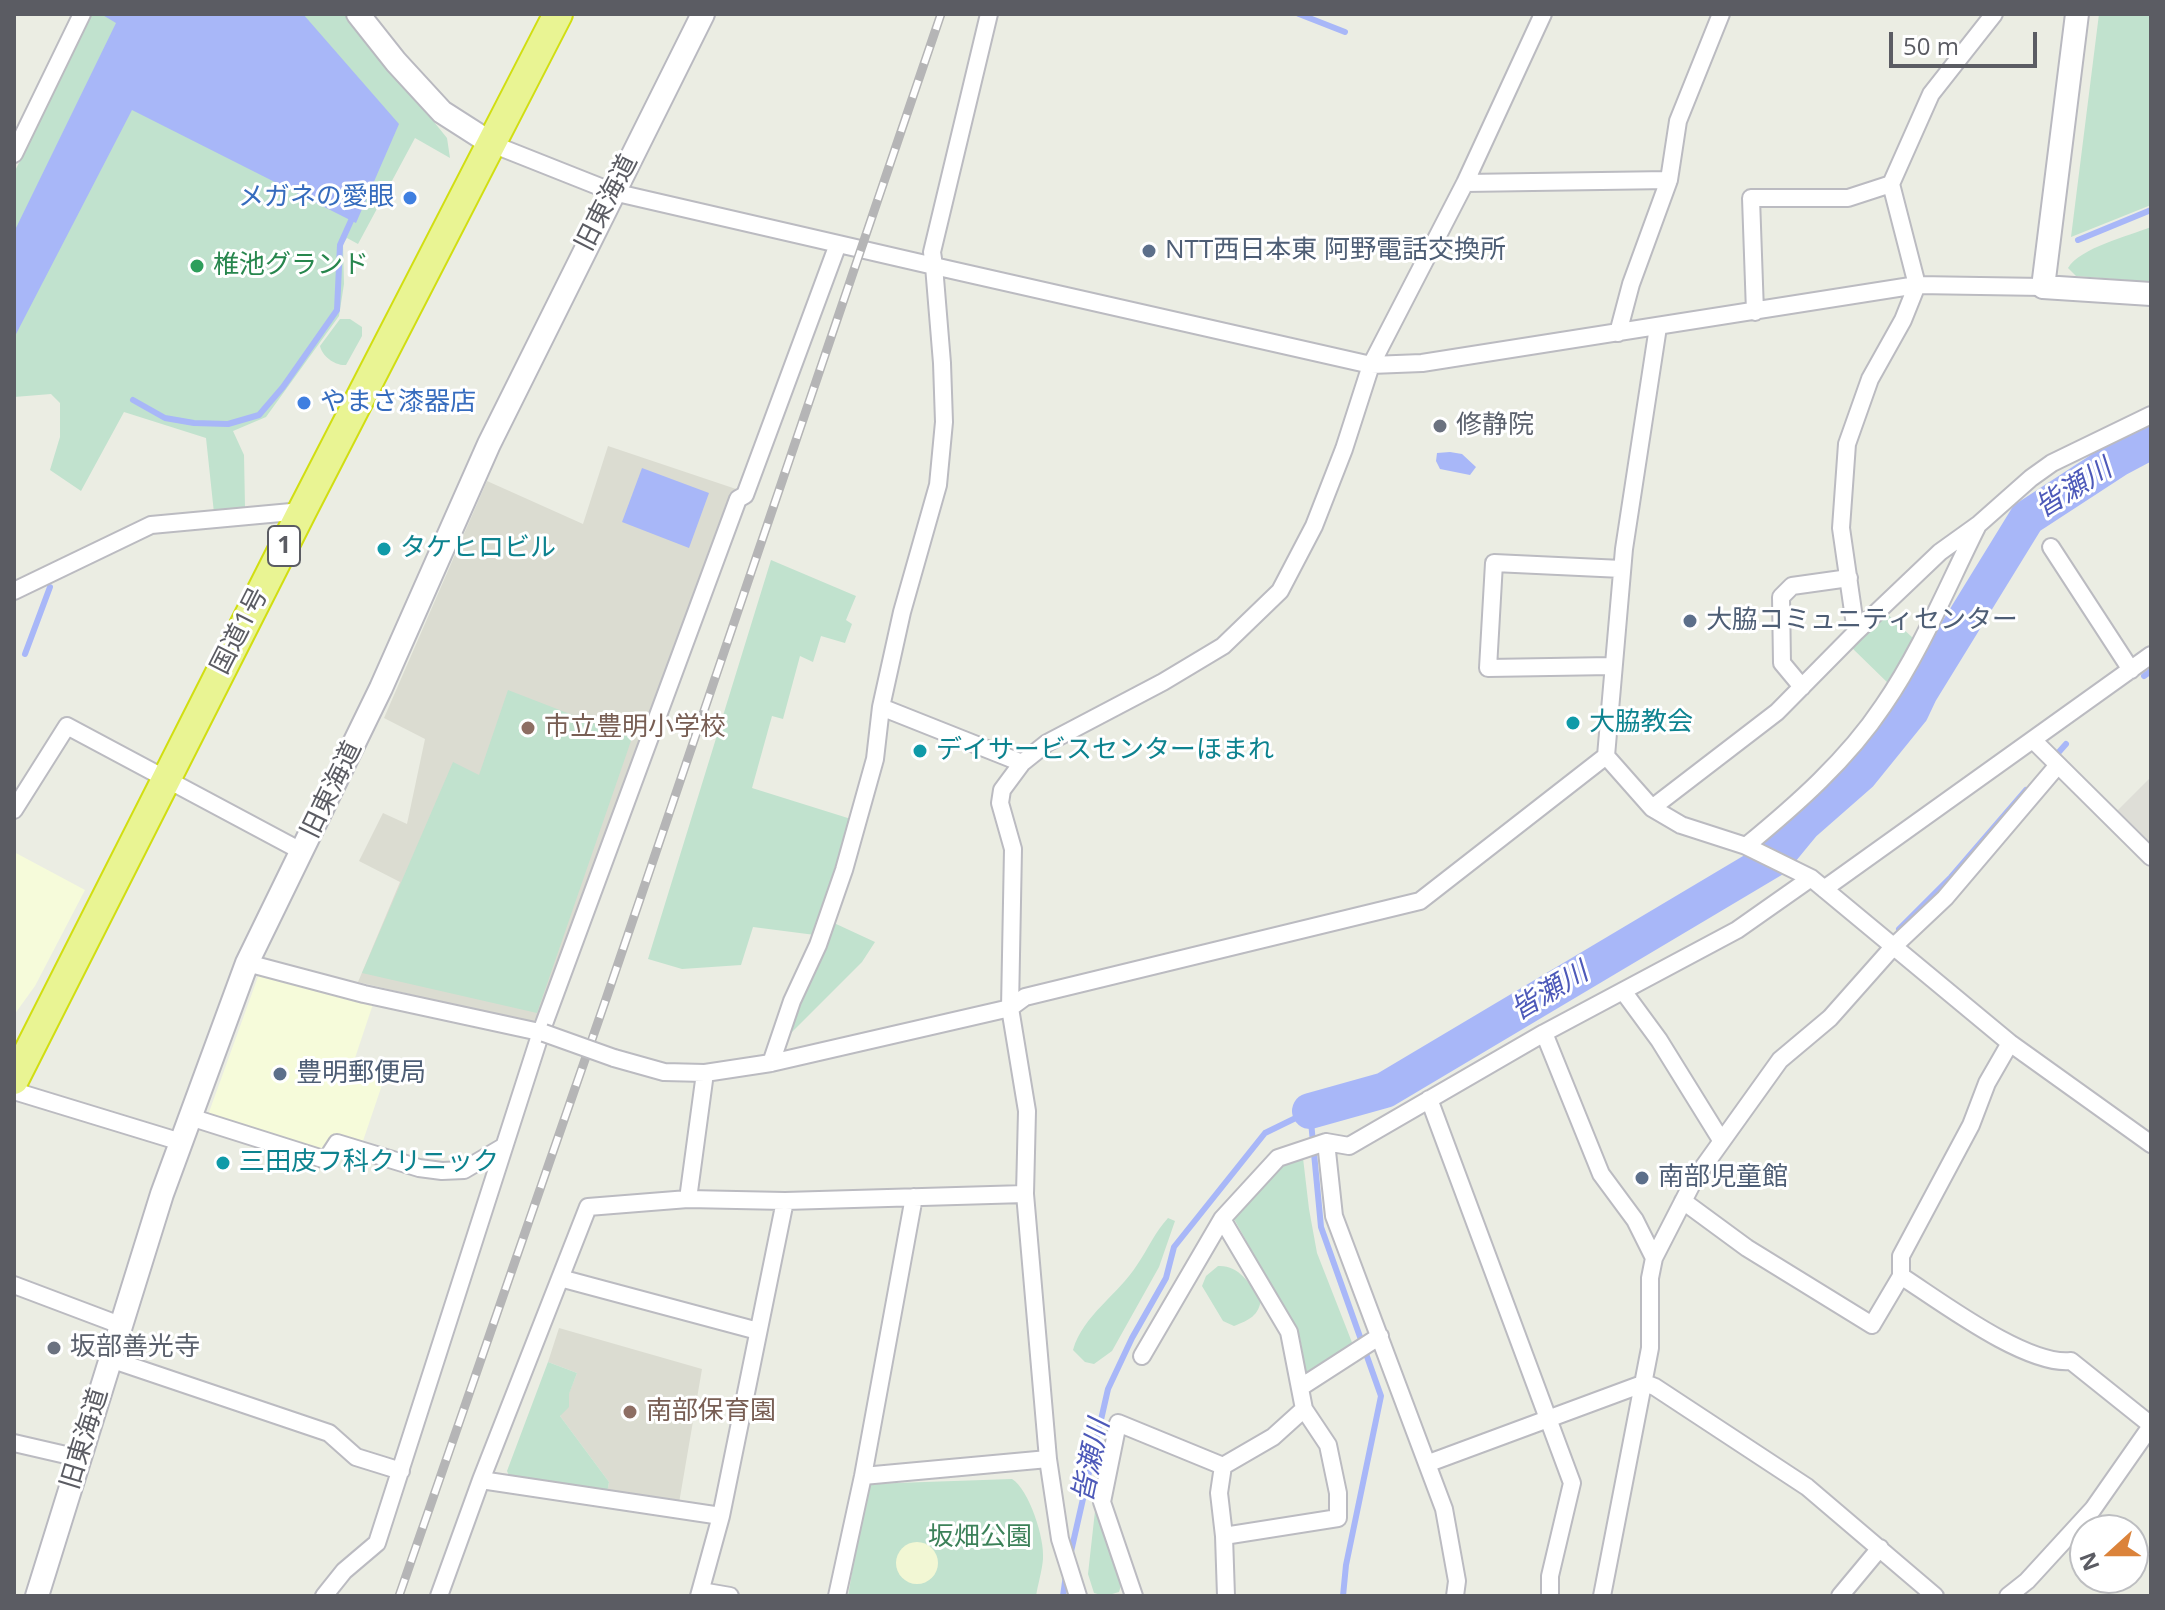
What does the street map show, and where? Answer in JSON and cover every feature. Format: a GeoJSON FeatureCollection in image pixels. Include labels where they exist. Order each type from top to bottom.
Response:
{"type":"FeatureCollection","features":[{"type":"Feature","properties":{"kind":"highway","name":"国道1号"},"geometry":{"type":"LineString","coordinates":[[14,1080],[558,14]]}},
{"type":"Feature","properties":{"kind":"street"},"geometry":{"type":"LineString","coordinates":[[14,154],[82,14]]}},
{"type":"Feature","properties":{"kind":"street"},"geometry":{"type":"LineString","coordinates":[[358,14],[442,112],[492,144],[613,192],[1371,365],[1422,363],[1917,285],[2043,287],[2151,294]]}},
{"type":"Feature","properties":{"kind":"street","name":"旧東海道"},"geometry":{"type":"LineString","coordinates":[[37,1596],[120,1325],[181,1142],[247,963],[381,688],[489,444],[703,14]]}},
{"type":"Feature","properties":{"kind":"street"},"geometry":{"type":"LineString","coordinates":[[771,1063],[844,870],[875,759],[881,707],[902,612],[938,485],[943,408],[932,252],[989,14]]}},
{"type":"Feature","properties":{"kind":"street"},"geometry":{"type":"LineString","coordinates":[[1078,1596],[1060,1539],[1048,1459],[1025,1194],[1027,1111],[1010,1008],[1013,849],[1000,803],[1002,790],[1022,763],[1047,743],[1163,682],[1223,646],[1280,591],[1314,526],[1344,449],[1371,365],[1465,183],[1543,14]]}},
{"type":"Feature","properties":{"kind":"street"},"geometry":{"type":"LineString","coordinates":[[1618,333],[1631,284],[1669,180],[1678,121],[1721,14]]}},
{"type":"Feature","properties":{"kind":"street"},"geometry":{"type":"LineString","coordinates":[[1856,632],[1841,528],[1847,444],[1870,379],[1903,320],[1917,285],[1891,184],[1931,94],[1994,14]]}},
{"type":"Feature","properties":{"kind":"street"},"geometry":{"type":"LineString","coordinates":[[2043,287],[2077,14]]}},
{"type":"Feature","properties":{"kind":"street"},"geometry":{"type":"LineString","coordinates":[[1465,183],[1669,180]]}},
{"type":"Feature","properties":{"kind":"street"},"geometry":{"type":"LineString","coordinates":[[1755,312],[1751,198],[1848,198],[1891,184]]}},
{"type":"Feature","properties":{"kind":"street"},"geometry":{"type":"LineString","coordinates":[[324,1596],[344,1571],[377,1543],[542,1033],[738,499],[745,495],[838,244]]}},
{"type":"Feature","properties":{"kind":"street"},"geometry":{"type":"LineString","coordinates":[[1658,327],[1622,569],[1606,756],[1652,808],[1681,825],[1746,846],[1817,884],[2010,1043],[2151,1144]]}},
{"type":"Feature","properties":{"kind":"street"},"geometry":{"type":"LineString","coordinates":[[1652,808],[1777,712],[1940,552],[2052,463],[2151,415]]}},
{"type":"Feature","properties":{"kind":"street"},"geometry":{"type":"LineString","coordinates":[[14,591],[151,525],[302,511]]}},
{"type":"Feature","properties":{"kind":"street"},"geometry":{"type":"LineString","coordinates":[[1746,846],[1850,750],[1883,707],[1907,668],[1979,524]]}},
{"type":"Feature","properties":{"kind":"street"},"geometry":{"type":"LineString","coordinates":[[2051,547],[2131,670]]}},
{"type":"Feature","properties":{"kind":"street"},"geometry":{"type":"LineString","coordinates":[[1612,666],[1488,668],[1494,563],[1622,569]]}},
{"type":"Feature","properties":{"kind":"street"},"geometry":{"type":"LineString","coordinates":[[1802,687],[1782,663],[1781,597],[1792,586],[1849,578]]}},
{"type":"Feature","properties":{"kind":"street"},"geometry":{"type":"LineString","coordinates":[[1142,1356],[1222,1219],[1278,1158],[1326,1142],[1349,1146],[1544,1033],[1817,884],[2033,740],[2151,655]]}},
{"type":"Feature","properties":{"kind":"street"},"geometry":{"type":"LineString","coordinates":[[881,707],[1022,763]]}},
{"type":"Feature","properties":{"kind":"street"},"geometry":{"type":"LineString","coordinates":[[14,810],[20,789],[67,726],[301,851]]}},
{"type":"Feature","properties":{"kind":"street"},"geometry":{"type":"LineString","coordinates":[[2033,740],[2151,857]]}},
{"type":"Feature","properties":{"kind":"street"},"geometry":{"type":"LineString","coordinates":[[247,963],[364,994],[542,1033],[664,1072],[705,1073],[771,1063],[1010,1008],[1025,997],[1420,901],[1606,756]]}},
{"type":"Feature","properties":{"kind":"street"},"geometry":{"type":"LineString","coordinates":[[1602,1596],[1645,1383],[1650,1348],[1650,1278],[1654,1258],[1683,1201],[1721,1140],[1780,1060],[1830,1018],[1893,947],[1945,898],[2058,765]]}},
{"type":"Feature","properties":{"kind":"street"},"geometry":{"type":"LineString","coordinates":[[1623,991],[1659,1040],[1721,1140]]}},
{"type":"Feature","properties":{"kind":"street"},"geometry":{"type":"LineString","coordinates":[[1544,1033],[1601,1174],[1635,1220],[1654,1258]]}},
{"type":"Feature","properties":{"kind":"street"},"geometry":{"type":"LineString","coordinates":[[1683,1201],[1747,1248],[1872,1325],[1901,1276],[1901,1256],[1971,1125],[1987,1083],[2010,1043]]}},
{"type":"Feature","properties":{"kind":"street"},"geometry":{"type":"LineString","coordinates":[[688,1199],[705,1073]]}},
{"type":"Feature","properties":{"kind":"street"},"geometry":{"type":"LineString","coordinates":[[14,1091],[181,1142]]}},
{"type":"Feature","properties":{"kind":"street"},"geometry":{"type":"LineString","coordinates":[[1429,1099],[1572,1483],[1550,1576],[1550,1596]]}},
{"type":"Feature","properties":{"kind":"street"},"geometry":{"type":"LineString","coordinates":[[190,1117],[326,1160],[337,1143],[419,1168],[464,1170],[503,1147]]}},
{"type":"Feature","properties":{"kind":"street"},"geometry":{"type":"LineString","coordinates":[[1326,1142],[1334,1216],[1376,1338],[1429,1463],[1444,1509],[1457,1581],[1455,1596]]}},
{"type":"Feature","properties":{"kind":"street"},"geometry":{"type":"LineString","coordinates":[[439,1596],[588,1207],[688,1199],[785,1201],[1025,1194]]}},
{"type":"Feature","properties":{"kind":"street"},"geometry":{"type":"LineString","coordinates":[[837,1596],[863,1476],[914,1197]]}},
{"type":"Feature","properties":{"kind":"street"},"geometry":{"type":"LineString","coordinates":[[730,1596],[700,1593],[721,1516],[785,1201]]}},
{"type":"Feature","properties":{"kind":"street"},"geometry":{"type":"LineString","coordinates":[[1222,1219],[1289,1332],[1304,1409],[1328,1445],[1338,1493],[1338,1518],[1224,1536]]}},
{"type":"Feature","properties":{"kind":"street"},"geometry":{"type":"LineString","coordinates":[[1901,1276],[2006,1342],[2055,1363],[2071,1361],[2151,1425],[2093,1509],[2027,1581],[2008,1596]]}},
{"type":"Feature","properties":{"kind":"street"},"geometry":{"type":"LineString","coordinates":[[560,1278],[758,1331]]}},
{"type":"Feature","properties":{"kind":"street"},"geometry":{"type":"LineString","coordinates":[[14,1285],[120,1325]]}},
{"type":"Feature","properties":{"kind":"street"},"geometry":{"type":"LineString","coordinates":[[1301,1387],[1376,1338]]}},
{"type":"Feature","properties":{"kind":"street"},"geometry":{"type":"LineString","coordinates":[[110,1359],[329,1433],[356,1457],[401,1471]]}},
{"type":"Feature","properties":{"kind":"street"},"geometry":{"type":"LineString","coordinates":[[1429,1463],[1645,1383]]}},
{"type":"Feature","properties":{"kind":"street"},"geometry":{"type":"LineString","coordinates":[[1645,1383],[1807,1487],[1935,1596]]}},
{"type":"Feature","properties":{"kind":"street"},"geometry":{"type":"LineString","coordinates":[[1223,1466],[1273,1437],[1304,1409]]}},
{"type":"Feature","properties":{"kind":"street"},"geometry":{"type":"LineString","coordinates":[[1134,1596],[1102,1502],[1118,1423],[1223,1466]]}},
{"type":"Feature","properties":{"kind":"street"},"geometry":{"type":"LineString","coordinates":[[14,1443],[79,1458]]}},
{"type":"Feature","properties":{"kind":"street"},"geometry":{"type":"LineString","coordinates":[[863,1476],[1048,1459]]}},
{"type":"Feature","properties":{"kind":"street"},"geometry":{"type":"LineString","coordinates":[[1223,1466],[1219,1493],[1226,1596]]}},
{"type":"Feature","properties":{"kind":"street"},"geometry":{"type":"LineString","coordinates":[[481,1480],[721,1516]]}},
{"type":"Feature","properties":{"kind":"street"},"geometry":{"type":"LineString","coordinates":[[1840,1596],[1880,1548]]}},
{"type":"Feature","properties":{"kind":"shaded area","name":"市立豊明小学校"},"geometry":{"type":"Polygon","coordinates":[[[608,446],[739,490],[540,1025],[358,982],[400,882],[359,861],[383,813],[407,824],[425,739],[384,718],[487,481],[583,524],[608,446]]]}},
{"type":"Feature","properties":{"kind":"shaded area"},"geometry":{"type":"Polygon","coordinates":[[[2151,777],[2151,848],[2115,813],[2151,777]]]}},
{"type":"Feature","properties":{"kind":"shaded area"},"geometry":{"type":"Polygon","coordinates":[[[14,852],[85,890],[35,986],[14,1015],[14,852]]]}},
{"type":"Feature","properties":{"kind":"shaded area"},"geometry":{"type":"Polygon","coordinates":[[[259,974],[373,1004],[351,1070],[383,1082],[363,1141],[333,1134],[327,1148],[319,1151],[208,1115],[259,974]]]}},
{"type":"Feature","properties":{"kind":"shaded area","name":"南部保育園"},"geometry":{"type":"Polygon","coordinates":[[[559,1328],[702,1369],[679,1503],[607,1493],[609,1482],[560,1416],[577,1373],[548,1362],[559,1328]]]}},
{"type":"Feature","properties":{"kind":"green space"},"geometry":{"type":"Polygon","coordinates":[[[91,14],[347,14],[447,138],[450,158],[415,138],[358,244],[347,238],[343,244],[344,284],[339,316],[266,417],[233,431],[244,455],[245,507],[214,513],[206,438],[124,412],[81,491],[50,470],[60,437],[60,403],[51,394],[14,397],[14,173],[91,14]]]}},
{"type":"Feature","properties":{"kind":"green space"},"geometry":{"type":"Polygon","coordinates":[[[2099,14],[2151,14],[2151,205],[2071,237],[2099,14]]]}},
{"type":"Feature","properties":{"kind":"green space"},"geometry":{"type":"Polygon","coordinates":[[[2151,227],[2151,282],[2076,276],[2068,268],[2093,249],[2151,227]]]}},
{"type":"Feature","properties":{"kind":"green space"},"geometry":{"type":"Polygon","coordinates":[[[340,319],[350,319],[362,327],[362,336],[346,365],[330,360],[320,346],[340,319]]]}},
{"type":"Feature","properties":{"kind":"green space"},"geometry":{"type":"Polygon","coordinates":[[[771,560],[856,596],[846,620],[852,624],[845,643],[821,636],[813,662],[800,656],[783,719],[772,716],[752,788],[851,819],[815,935],[753,927],[741,965],[682,969],[648,959],[771,560]]]}},
{"type":"Feature","properties":{"kind":"green space"},"geometry":{"type":"Polygon","coordinates":[[[1884,611],[1914,639],[1891,686],[1850,646],[1884,611]]]}},
{"type":"Feature","properties":{"kind":"green space"},"geometry":{"type":"Polygon","coordinates":[[[508,690],[632,738],[537,1013],[362,973],[453,762],[479,775],[508,690]]]}},
{"type":"Feature","properties":{"kind":"green space"},"geometry":{"type":"Polygon","coordinates":[[[834,923],[875,942],[862,962],[782,1042],[834,923]]]}},
{"type":"Feature","properties":{"kind":"green space"},"geometry":{"type":"Polygon","coordinates":[[[1303,1158],[1317,1253],[1353,1345],[1311,1375],[1306,1373],[1300,1338],[1233,1217],[1275,1168],[1303,1158]]]}},
{"type":"Feature","properties":{"kind":"green space"},"geometry":{"type":"Polygon","coordinates":[[[1168,1218],[1175,1221],[1159,1267],[1112,1351],[1094,1364],[1085,1362],[1073,1350],[1078,1338],[1129,1276],[1168,1218]]]}},
{"type":"Feature","properties":{"kind":"green space"},"geometry":{"type":"Polygon","coordinates":[[[1218,1266],[1238,1272],[1261,1299],[1252,1317],[1234,1326],[1223,1321],[1202,1286],[1206,1276],[1218,1266]]]}},
{"type":"Feature","properties":{"kind":"green space"},"geometry":{"type":"Polygon","coordinates":[[[548,1362],[577,1373],[569,1394],[569,1407],[560,1416],[609,1482],[607,1493],[510,1478],[507,1471],[548,1362]]]}},
{"type":"Feature","properties":{"kind":"green space","name":"坂畑公園"},"geometry":{"type":"Polygon","coordinates":[[[1012,1479],[1030,1503],[1041,1539],[1043,1559],[1036,1596],[848,1596],[867,1484],[1012,1479]]]}},
{"type":"Feature","properties":{"kind":"green space"},"geometry":{"type":"Polygon","coordinates":[[[1096,1502],[1123,1579],[1119,1592],[1105,1596],[1094,1593],[1088,1574],[1096,1502]]]}},
{"type":"Feature","properties":{"kind":"sand"},"geometry":{"type":"Polygon","coordinates":[[[917,1542],[932,1548],[938,1563],[932,1578],[917,1584],[902,1578],[896,1563],[902,1548],[917,1542]]]}},
{"type":"Feature","properties":{"kind":"water"},"geometry":{"type":"Polygon","coordinates":[[[101,14],[303,14],[399,124],[356,223],[132,110],[14,338],[14,232],[116,23],[101,14]]]}},
{"type":"Feature","properties":{"kind":"water"},"geometry":{"type":"Polygon","coordinates":[[[1437,453],[1462,454],[1476,467],[1470,475],[1440,469],[1436,461],[1437,453]]]}},
{"type":"Feature","properties":{"kind":"water"},"geometry":{"type":"Polygon","coordinates":[[[642,468],[709,493],[689,548],[622,522],[642,468]]]}},
{"type":"Feature","properties":{"kind":"waterway"},"geometry":{"type":"LineString","coordinates":[[1299,14],[1345,32]]}},
{"type":"Feature","properties":{"kind":"waterway"},"geometry":{"type":"LineString","coordinates":[[2078,240],[2151,210]]}},
{"type":"Feature","properties":{"kind":"waterway"},"geometry":{"type":"LineString","coordinates":[[133,400],[165,418],[194,423],[228,424],[259,415],[283,387],[337,310],[340,245],[354,214]]}},
{"type":"Feature","properties":{"kind":"waterway","name":"皆瀬川"},"geometry":{"type":"LineString","coordinates":[[1310,1111],[1385,1090],[1775,858],[1803,824],[1860,774],[1911,711],[2027,518],[2119,458],[2151,441]]}},
{"type":"Feature","properties":{"kind":"waterway"},"geometry":{"type":"LineString","coordinates":[[25,654],[50,587]]}},
{"type":"Feature","properties":{"kind":"waterway"},"geometry":{"type":"LineString","coordinates":[[2144,676],[2151,671]]}},
{"type":"Feature","properties":{"kind":"waterway"},"geometry":{"type":"LineString","coordinates":[[2058,753],[2066,744]]}},
{"type":"Feature","properties":{"kind":"waterway"},"geometry":{"type":"LineString","coordinates":[[1899,929],[1951,877],[2026,790]]}},
{"type":"Feature","properties":{"kind":"waterway","name":"皆瀬川"},"geometry":{"type":"LineString","coordinates":[[1070,1556],[1108,1389],[1166,1278],[1174,1247],[1265,1133],[1310,1111],[1321,1227],[1381,1396],[1346,1565],[1343,1596]]}},
{"type":"Feature","properties":{"kind":"waterway","name":"皆瀬川"},"geometry":{"type":"LineString","coordinates":[[1063,1596],[1066,1575]]}},
{"type":"Feature","properties":{"kind":"railway"},"geometry":{"type":"LineString","coordinates":[[399,1596],[941,14]]}},
{"type":"Feature","properties":{"kind":"place","name":"メガネの愛眼"},"geometry":{"type":"Point","coordinates":[410,198]}},
{"type":"Feature","properties":{"kind":"place","name":"NTT西日本東 阿野電話交換所"},"geometry":{"type":"Point","coordinates":[1149,251]}},
{"type":"Feature","properties":{"kind":"place","name":"椎池グランド"},"geometry":{"type":"Point","coordinates":[197,266]}},
{"type":"Feature","properties":{"kind":"place","name":"やまさ漆器店"},"geometry":{"type":"Point","coordinates":[304,403]}},
{"type":"Feature","properties":{"kind":"place","name":"修静院"},"geometry":{"type":"Point","coordinates":[1440,426]}},
{"type":"Feature","properties":{"kind":"place","name":"タケヒロビル"},"geometry":{"type":"Point","coordinates":[384,549]}},
{"type":"Feature","properties":{"kind":"place","name":"大脇コミュニティセンター"},"geometry":{"type":"Point","coordinates":[1690,621]}},
{"type":"Feature","properties":{"kind":"place","name":"大脇教会"},"geometry":{"type":"Point","coordinates":[1573,723]}},
{"type":"Feature","properties":{"kind":"place","name":"市立豊明小学校"},"geometry":{"type":"Point","coordinates":[528,728]}},
{"type":"Feature","properties":{"kind":"place","name":"デイサービスセンターほまれ"},"geometry":{"type":"Point","coordinates":[920,751]}},
{"type":"Feature","properties":{"kind":"place","name":"豊明郵便局"},"geometry":{"type":"Point","coordinates":[280,1074]}},
{"type":"Feature","properties":{"kind":"place","name":"三田皮フ科クリニック"},"geometry":{"type":"Point","coordinates":[223,1163]}},
{"type":"Feature","properties":{"kind":"place","name":"南部児童館"},"geometry":{"type":"Point","coordinates":[1642,1178]}},
{"type":"Feature","properties":{"kind":"place","name":"坂部善光寺"},"geometry":{"type":"Point","coordinates":[54,1348]}},
{"type":"Feature","properties":{"kind":"place","name":"南部保育園"},"geometry":{"type":"Point","coordinates":[630,1412]}}]}
